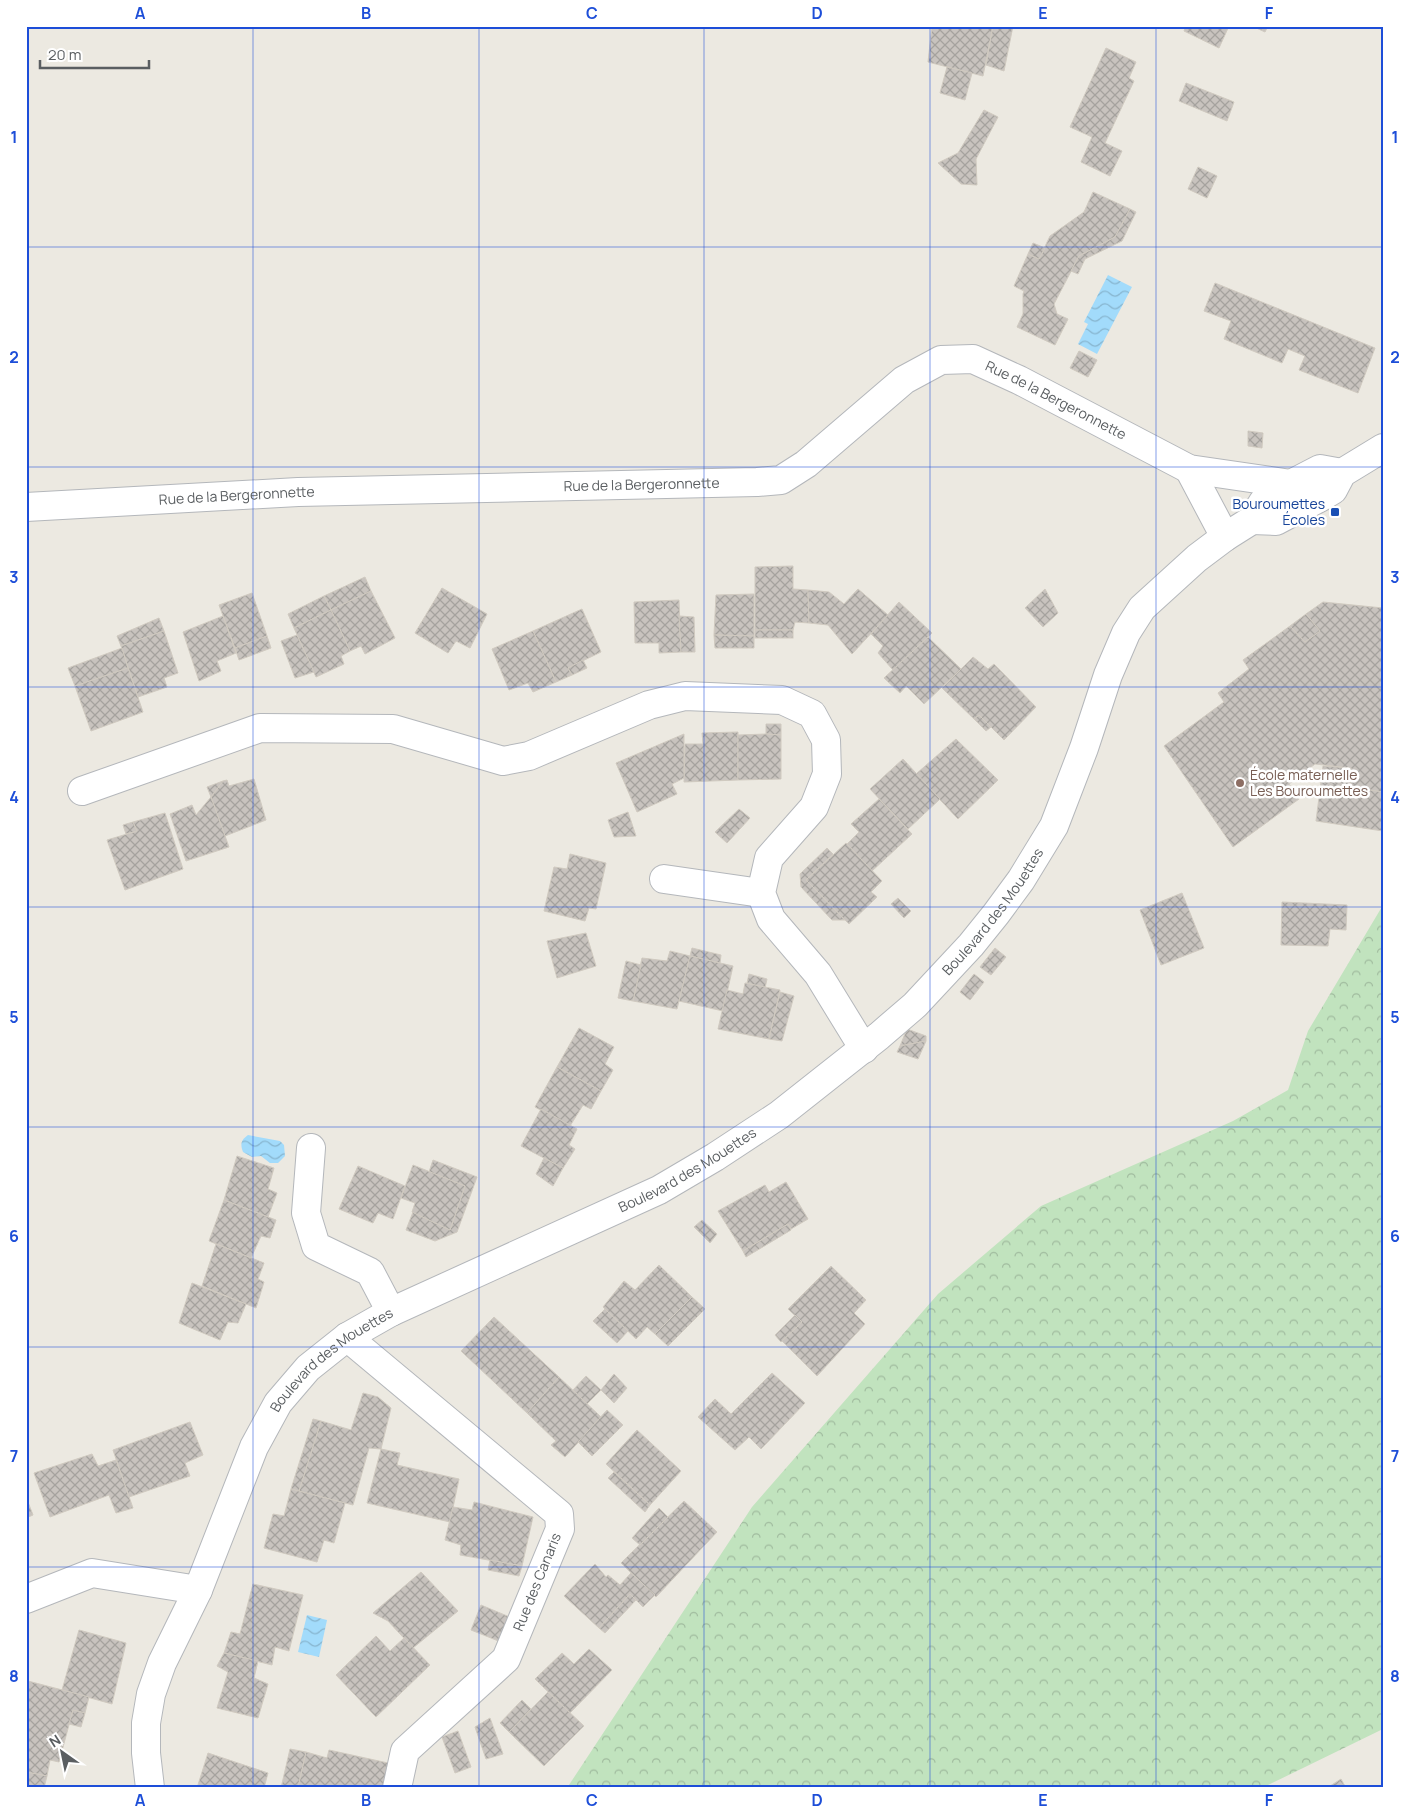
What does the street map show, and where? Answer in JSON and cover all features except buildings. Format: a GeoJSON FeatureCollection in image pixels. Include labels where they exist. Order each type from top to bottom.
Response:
{"type":"FeatureCollection","features":[{"type":"Feature","properties":{"kind":"street","name":"Rue de la Bergeronnette"},"geometry":{"type":"LineString","coordinates":[[26,507],[298,492],[781,480],[806,464],[904,380],[941,360],[973,359],[1019,380],[1189,469],[1291,484]]}},
{"type":"Feature","properties":{"kind":"street"},"geometry":{"type":"LineString","coordinates":[[1342,474],[1320,469],[1291,484],[1263,502],[1252,520],[1276,521],[1333,490],[1342,474],[1383,448]]}},
{"type":"Feature","properties":{"kind":"street"},"geometry":{"type":"LineString","coordinates":[[1189,469],[1225,537]]}},
{"type":"Feature","properties":{"kind":"street","name":"Boulevard des Mouettes"},"geometry":{"type":"LineString","coordinates":[[150,1788],[146,1753],[146,1723],[151,1694],[162,1663],[198,1590],[254,1447],[278,1403],[308,1368],[348,1337],[391,1312],[659,1190],[715,1157],[778,1116],[864,1049],[915,1005],[990,922],[1021,880],[1054,826],[1084,748],[1108,675],[1126,633],[1142,608],[1197,558],[1252,520]]}},
{"type":"Feature","properties":{"kind":"street"},"geometry":{"type":"LineString","coordinates":[[82,791],[260,728],[393,729],[503,761],[530,756],[649,705],[686,696],[782,700],[812,714],[826,740],[827,774],[814,807],[769,858],[761,894],[771,918],[818,974],[864,1049]]}},
{"type":"Feature","properties":{"kind":"street"},"geometry":{"type":"LineString","coordinates":[[664,879],[761,894]]}},
{"type":"Feature","properties":{"kind":"street"},"geometry":{"type":"LineString","coordinates":[[312,1148],[306,1213],[316,1246],[370,1272],[391,1312]]}},
{"type":"Feature","properties":{"kind":"street","name":"Rue des Canaris"},"geometry":{"type":"LineString","coordinates":[[348,1337],[559,1514],[560,1529],[506,1659],[405,1751],[397,1788]]}},
{"type":"Feature","properties":{"kind":"street"},"geometry":{"type":"LineString","coordinates":[[26,1599],[92,1573],[198,1590]]}},
{"type":"Feature","properties":{"kind":"green space"},"geometry":{"type":"Polygon","coordinates":[[[1383,905],[1383,1729],[1262,1788],[567,1788],[752,1507],[938,1294],[1041,1206],[1233,1121],[1288,1090],[1308,1031],[1383,905]]]}},
{"type":"Feature","properties":{"kind":"water"},"geometry":{"type":"Polygon","coordinates":[[[1108,275],[1132,287],[1097,354],[1078,344],[1088,324],[1084,322],[1108,275]]]}},
{"type":"Feature","properties":{"kind":"water"},"geometry":{"type":"Polygon","coordinates":[[[248,1135],[280,1141],[284,1145],[285,1156],[278,1163],[270,1163],[261,1156],[252,1157],[243,1152],[242,1142],[248,1135]]]}},
{"type":"Feature","properties":{"kind":"water"},"geometry":{"type":"Polygon","coordinates":[[[307,1615],[327,1620],[319,1657],[298,1652],[307,1615]]]}},
{"type":"Feature","properties":{"kind":"place","name":"Bouroumettes Écoles"},"geometry":{"type":"Point","coordinates":[1335,512]}},
{"type":"Feature","properties":{"kind":"place","name":"École maternelle Les Bouroumettes"},"geometry":{"type":"Point","coordinates":[1240,783]}}]}
